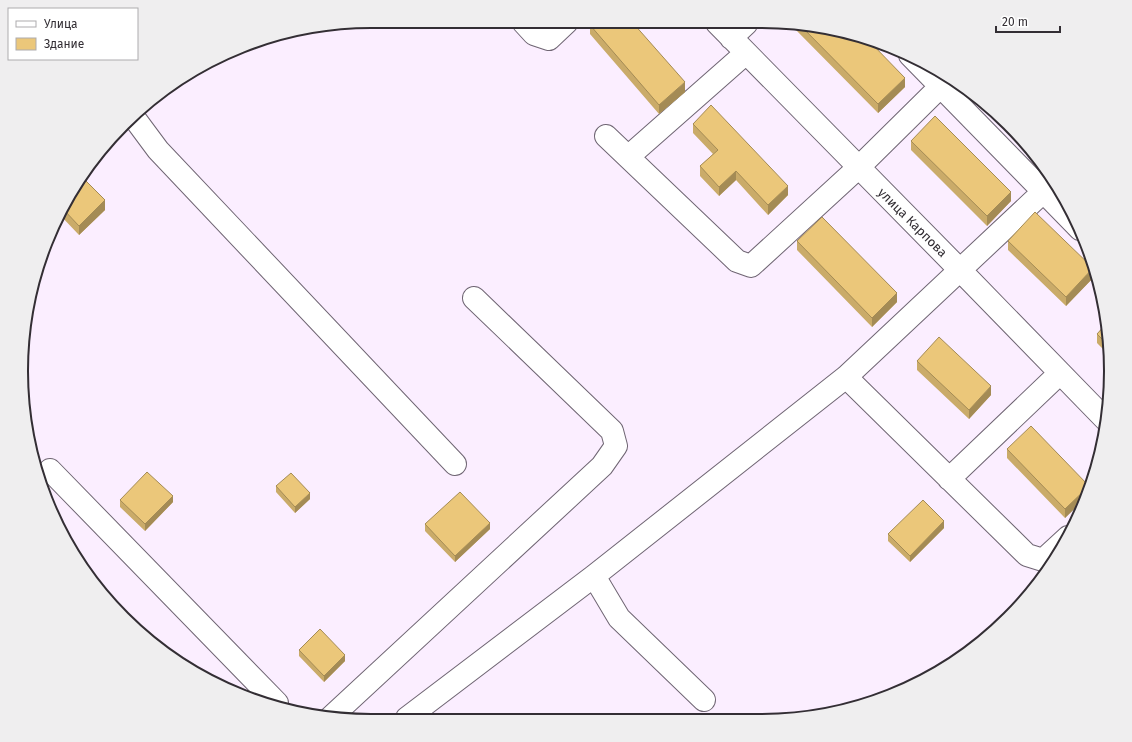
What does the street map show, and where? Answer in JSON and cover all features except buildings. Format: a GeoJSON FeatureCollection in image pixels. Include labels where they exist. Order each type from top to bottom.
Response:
{"type":"FeatureCollection","features":[{"type":"Feature","properties":{"kind":"street"},"geometry":{"type":"LineString","coordinates":[[528,28],[534,34],[548,39],[560,28]]}},
{"type":"Feature","properties":{"kind":"street","name":"улица Карпова"},"geometry":{"type":"LineString","coordinates":[[732,28],[746,53],[1101,415]]}},
{"type":"Feature","properties":{"kind":"street"},"geometry":{"type":"LineString","coordinates":[[628,157],[746,53]]}},
{"type":"Feature","properties":{"kind":"street"},"geometry":{"type":"LineString","coordinates":[[922,68],[1069,218]]}},
{"type":"Feature","properties":{"kind":"street"},"geometry":{"type":"LineString","coordinates":[[606,136],[737,261],[751,266],[859,167],[940,87]]}},
{"type":"Feature","properties":{"kind":"street"},"geometry":{"type":"LineString","coordinates":[[136,121],[158,150],[455,464]]}},
{"type":"Feature","properties":{"kind":"street"},"geometry":{"type":"LineString","coordinates":[[412,714],[594,576],[846,377],[1043,192]]}},
{"type":"Feature","properties":{"kind":"street"},"geometry":{"type":"LineString","coordinates":[[337,712],[602,466],[616,446],[612,431],[474,298]]}},
{"type":"Feature","properties":{"kind":"street"},"geometry":{"type":"LineString","coordinates":[[950,479],[1060,373]]}},
{"type":"Feature","properties":{"kind":"street"},"geometry":{"type":"LineString","coordinates":[[846,377],[1027,555],[1042,560],[1053,550]]}},
{"type":"Feature","properties":{"kind":"street"},"geometry":{"type":"LineString","coordinates":[[50,470],[274,700]]}},
{"type":"Feature","properties":{"kind":"street"},"geometry":{"type":"LineString","coordinates":[[594,576],[619,618],[704,700]]}}]}
